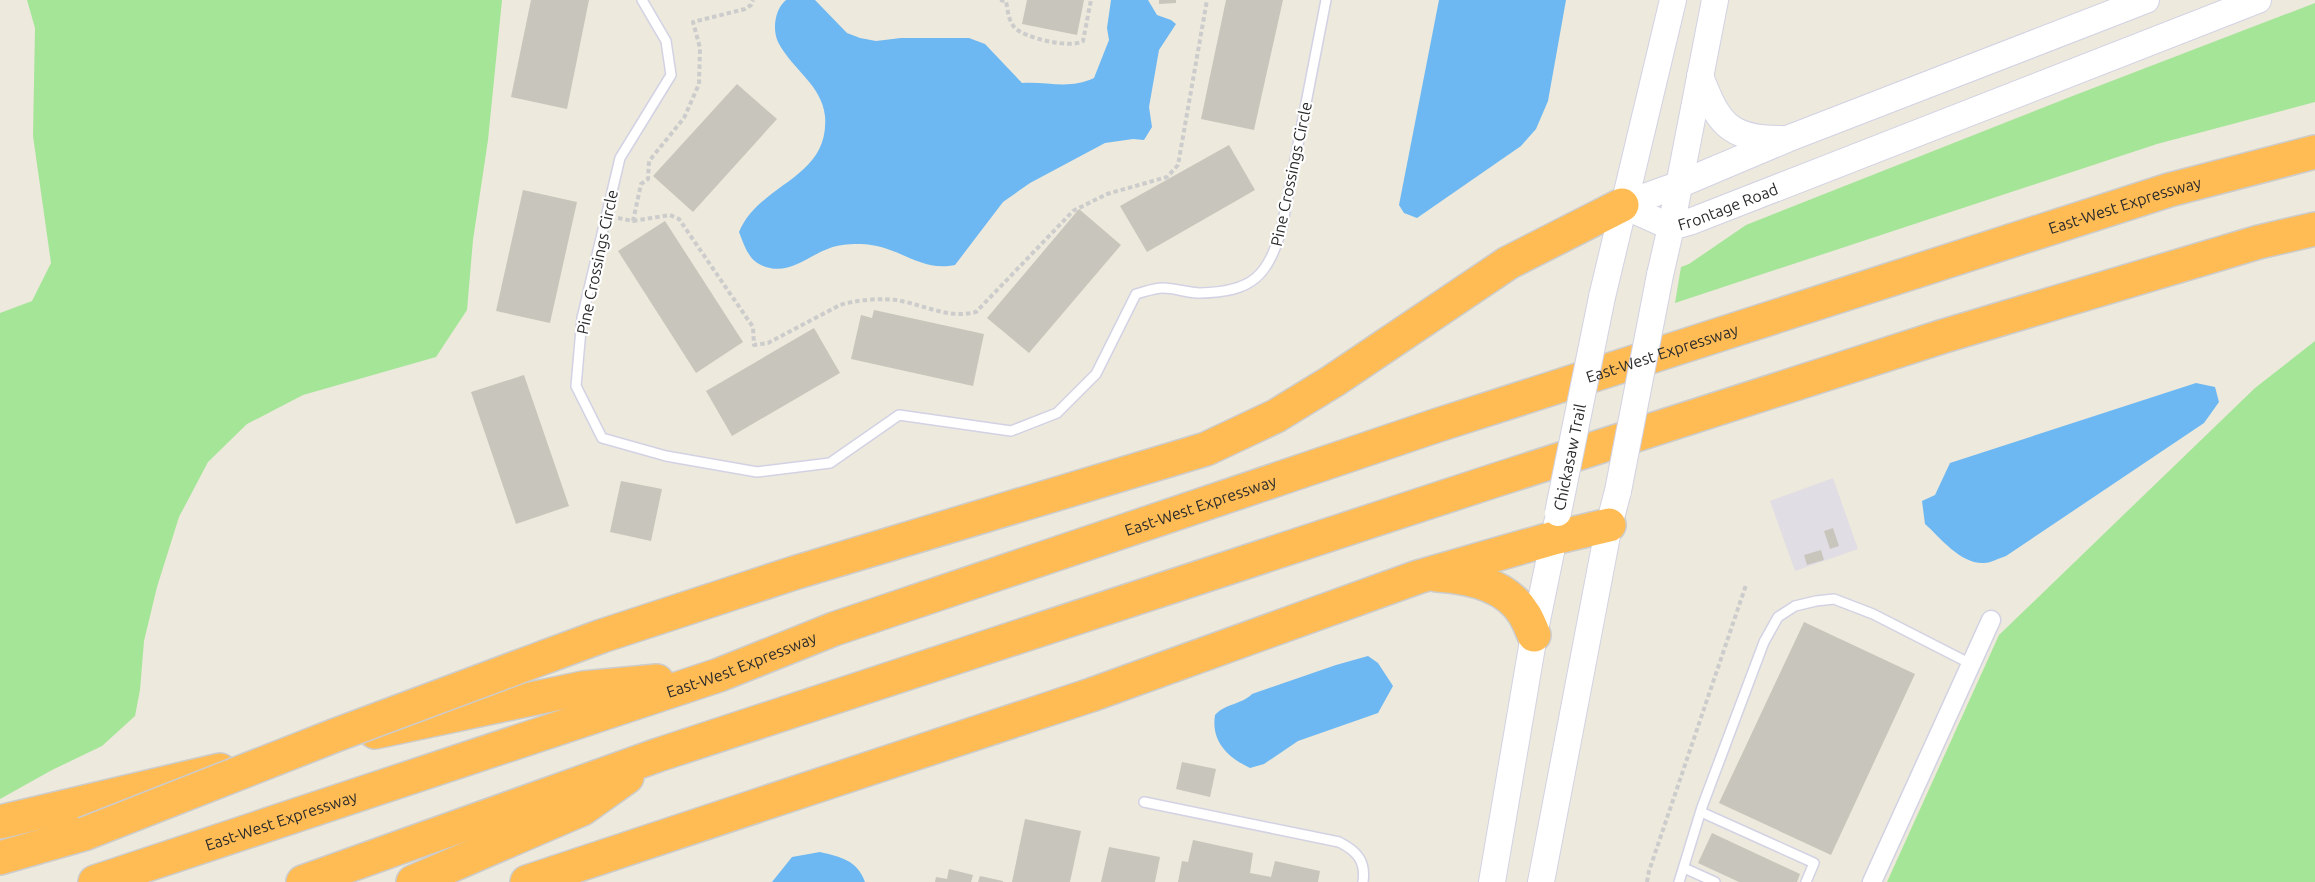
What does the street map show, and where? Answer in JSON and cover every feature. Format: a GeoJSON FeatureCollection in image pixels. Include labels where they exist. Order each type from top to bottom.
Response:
{"type":"FeatureCollection","features":[{"type":"Feature","properties":{"kind":"highway","name":"East-West Expressway"},"geometry":{"type":"LineString","coordinates":[[95,882],[719,675],[844,626],[1469,414],[2169,190],[2315,152]]}},
{"type":"Feature","properties":{"kind":"highway"},"geometry":{"type":"LineString","coordinates":[[0,858],[84,834],[336,735],[602,636],[794,573],[1206,448],[1276,416],[1343,375],[1508,263],[1622,205]]}},
{"type":"Feature","properties":{"kind":"highway"},"geometry":{"type":"LineString","coordinates":[[303,882],[658,754],[1944,336],[2259,242],[2315,229]]}},
{"type":"Feature","properties":{"kind":"highway"},"geometry":{"type":"LineString","coordinates":[[527,882],[1091,696],[1430,574],[1556,526],[1609,525]]}},
{"type":"Feature","properties":{"kind":"highway"},"geometry":{"type":"LineString","coordinates":[[1430,574],[1461,576],[1492,587],[1508,597],[1524,613],[1534,635]]}},
{"type":"Feature","properties":{"kind":"highway"},"geometry":{"type":"LineString","coordinates":[[0,822],[436,718],[583,688],[719,675]]}},
{"type":"Feature","properties":{"kind":"highway"},"geometry":{"type":"LineString","coordinates":[[413,882],[582,809],[658,754]]}},
{"type":"Feature","properties":{"kind":"street","name":"Chickasaw Trail"},"geometry":{"type":"LineString","coordinates":[[1492,882],[1534,635],[1602,297],[1622,205],[1673,0]]}},
{"type":"Feature","properties":{"kind":"street"},"geometry":{"type":"LineString","coordinates":[[1541,882],[1609,525],[1618,491],[1715,0]]}},
{"type":"Feature","properties":{"kind":"street"},"geometry":{"type":"LineString","coordinates":[[1622,205],[2146,0]]}},
{"type":"Feature","properties":{"kind":"street","name":"Frontage Road"},"geometry":{"type":"LineString","coordinates":[[1622,205],[1671,227],[1692,221],[2258,0]]}},
{"type":"Feature","properties":{"kind":"street"},"geometry":{"type":"LineString","coordinates":[[1700,76],[1713,108],[1724,123],[1739,133],[1756,139],[1787,139]]}},
{"type":"Feature","properties":{"kind":"street"},"geometry":{"type":"LineString","coordinates":[[1872,882],[1991,620]]}},
{"type":"Feature","properties":{"kind":"lane","name":"Pine Crossings Circle"},"geometry":{"type":"LineString","coordinates":[[642,0],[666,41],[671,75],[620,158],[582,318],[576,386],[602,438],[666,456],[757,472],[830,463],[899,415],[1011,431],[1057,413],[1096,374],[1136,294],[1161,288],[1200,293],[1242,287],[1259,276],[1274,255],[1282,227],[1326,0]]}},
{"type":"Feature","properties":{"kind":"lane"},"geometry":{"type":"LineString","coordinates":[[1679,882],[1701,812],[1764,642],[1778,617],[1795,606],[1834,599],[1873,614],[1971,664]]}},
{"type":"Feature","properties":{"kind":"lane"},"geometry":{"type":"LineString","coordinates":[[1144,802],[1339,842],[1352,848],[1362,858],[1365,872],[1363,882]]}},
{"type":"Feature","properties":{"kind":"lane"},"geometry":{"type":"LineString","coordinates":[[1701,812],[1814,863],[1806,882]]}},
{"type":"Feature","properties":{"kind":"lane"},"geometry":{"type":"LineString","coordinates":[[1684,867],[1715,882]]}},
{"type":"Feature","properties":{"kind":"path"},"geometry":{"type":"LineString","coordinates":[[633,221],[641,184],[648,178],[649,161],[684,118],[699,84],[700,48],[693,22],[745,9],[751,6],[753,0]]}},
{"type":"Feature","properties":{"kind":"path"},"geometry":{"type":"LineString","coordinates":[[1000,0],[1006,1],[1010,21],[1018,31],[1025,35],[1071,45],[1083,41],[1091,0]]}},
{"type":"Feature","properties":{"kind":"path"},"geometry":{"type":"LineString","coordinates":[[606,216],[633,221],[670,215],[679,219],[753,327],[754,345],[768,343],[840,305],[851,302],[898,300],[959,316],[976,312],[1073,212],[1107,194],[1167,177],[1178,165],[1207,0]]}},
{"type":"Feature","properties":{"kind":"path"},"geometry":{"type":"LineString","coordinates":[[1647,882],[1746,585]]}},
{"type":"Feature","properties":{"kind":"shaded area"},"geometry":{"type":"Polygon","coordinates":[[[1833,478],[1858,549],[1795,571],[1770,501],[1833,478]]]}},
{"type":"Feature","properties":{"kind":"green space"},"geometry":{"type":"Polygon","coordinates":[[[27,0],[502,0],[488,140],[473,240],[467,310],[436,357],[303,395],[247,424],[208,462],[179,517],[157,587],[144,641],[140,690],[135,716],[102,746],[0,799],[0,313],[32,301],[51,263],[33,136],[35,28],[27,0]]]}},
{"type":"Feature","properties":{"kind":"green space"},"geometry":{"type":"Polygon","coordinates":[[[2315,3],[2315,102],[2157,144],[1675,303],[1681,267],[1689,264],[1746,225],[2315,3]]]}},
{"type":"Feature","properties":{"kind":"green space"},"geometry":{"type":"Polygon","coordinates":[[[2315,341],[2315,882],[1887,882],[1999,635],[2255,388],[2315,341]]]}},
{"type":"Feature","properties":{"kind":"water"},"geometry":{"type":"Polygon","coordinates":[[[786,0],[815,0],[847,33],[860,38],[876,41],[901,38],[969,38],[985,44],[1022,83],[1076,84],[1094,78],[1109,40],[1107,28],[1111,0],[1148,0],[1157,15],[1176,24],[1159,50],[1149,107],[1152,127],[1144,140],[1133,139],[1105,143],[1030,183],[1003,202],[955,265],[922,263],[882,247],[856,244],[834,247],[793,266],[778,269],[763,266],[753,260],[739,232],[762,202],[805,167],[816,154],[824,137],[825,116],[818,95],[776,37],[777,14],[786,0]]]}},
{"type":"Feature","properties":{"kind":"water"},"geometry":{"type":"Polygon","coordinates":[[[1439,0],[1566,0],[1548,101],[1536,129],[1521,146],[1417,218],[1404,213],[1399,205],[1439,0]]]}},
{"type":"Feature","properties":{"kind":"water"},"geometry":{"type":"Polygon","coordinates":[[[2196,383],[2215,387],[2219,402],[2204,423],[2006,556],[1987,563],[1967,559],[1959,555],[1925,524],[1922,501],[1935,495],[1950,463],[2196,383]]]}},
{"type":"Feature","properties":{"kind":"water"},"geometry":{"type":"Polygon","coordinates":[[[1368,656],[1378,663],[1393,686],[1378,713],[1298,741],[1264,764],[1250,768],[1234,759],[1222,747],[1214,724],[1215,715],[1219,711],[1252,694],[1368,656]]]}},
{"type":"Feature","properties":{"kind":"water"},"geometry":{"type":"Polygon","coordinates":[[[820,852],[853,864],[865,882],[772,882],[792,857],[820,852]]]}},
{"type":"Feature","properties":{"kind":"building"},"geometry":{"type":"Polygon","coordinates":[[[531,0],[589,0],[567,109],[511,97],[531,0]]]}},
{"type":"Feature","properties":{"kind":"building"},"geometry":{"type":"Polygon","coordinates":[[[1027,0],[1084,0],[1077,35],[1022,24],[1027,0]]]}},
{"type":"Feature","properties":{"kind":"building"},"geometry":{"type":"Polygon","coordinates":[[[1159,0],[1176,0],[1176,3],[1159,4],[1159,0]]]}},
{"type":"Feature","properties":{"kind":"building"},"geometry":{"type":"Polygon","coordinates":[[[1226,0],[1283,0],[1254,130],[1201,119],[1226,0]]]}},
{"type":"Feature","properties":{"kind":"building"},"geometry":{"type":"Polygon","coordinates":[[[737,84],[777,119],[693,212],[653,176],[737,84]]]}},
{"type":"Feature","properties":{"kind":"building"},"geometry":{"type":"Polygon","coordinates":[[[1229,145],[1255,190],[1147,252],[1120,206],[1229,145]]]}},
{"type":"Feature","properties":{"kind":"building"},"geometry":{"type":"Polygon","coordinates":[[[523,190],[577,202],[550,323],[496,311],[523,190]]]}},
{"type":"Feature","properties":{"kind":"building"},"geometry":{"type":"Polygon","coordinates":[[[1079,209],[1121,245],[1029,353],[987,318],[1079,209]]]}},
{"type":"Feature","properties":{"kind":"building"},"geometry":{"type":"Polygon","coordinates":[[[665,221],[743,342],[696,373],[618,251],[665,221]]]}},
{"type":"Feature","properties":{"kind":"building"},"geometry":{"type":"Polygon","coordinates":[[[874,310],[984,334],[973,386],[851,359],[861,315],[872,318],[874,310]]]}},
{"type":"Feature","properties":{"kind":"building"},"geometry":{"type":"Polygon","coordinates":[[[814,328],[840,373],[732,436],[706,391],[814,328]]]}},
{"type":"Feature","properties":{"kind":"building"},"geometry":{"type":"Polygon","coordinates":[[[524,375],[569,506],[516,524],[471,392],[524,375]]]}},
{"type":"Feature","properties":{"kind":"building"},"geometry":{"type":"Polygon","coordinates":[[[621,481],[662,489],[651,541],[610,532],[621,481]]]}},
{"type":"Feature","properties":{"kind":"building"},"geometry":{"type":"Polygon","coordinates":[[[1833,528],[1839,546],[1830,549],[1824,531],[1833,528]]]}},
{"type":"Feature","properties":{"kind":"building"},"geometry":{"type":"Polygon","coordinates":[[[1821,550],[1824,560],[1807,565],[1804,555],[1821,550]]]}},
{"type":"Feature","properties":{"kind":"building"},"geometry":{"type":"Polygon","coordinates":[[[1804,622],[1915,674],[1831,855],[1719,803],[1804,622]]]}},
{"type":"Feature","properties":{"kind":"building"},"geometry":{"type":"Polygon","coordinates":[[[1182,762],[1216,769],[1210,797],[1176,789],[1182,762]]]}},
{"type":"Feature","properties":{"kind":"building"},"geometry":{"type":"Polygon","coordinates":[[[1025,819],[1081,831],[1070,882],[1012,882],[1025,819]]]}},
{"type":"Feature","properties":{"kind":"building"},"geometry":{"type":"Polygon","coordinates":[[[1712,833],[1800,874],[1797,882],[1739,882],[1698,863],[1712,833]]]}},
{"type":"Feature","properties":{"kind":"building"},"geometry":{"type":"Polygon","coordinates":[[[1193,840],[1253,853],[1250,873],[1271,877],[1275,861],[1320,871],[1318,882],[1178,882],[1182,861],[1188,862],[1193,840]]]}},
{"type":"Feature","properties":{"kind":"building"},"geometry":{"type":"Polygon","coordinates":[[[1109,847],[1160,857],[1155,882],[1101,882],[1109,847]]]}},
{"type":"Feature","properties":{"kind":"building"},"geometry":{"type":"Polygon","coordinates":[[[949,869],[973,875],[971,882],[935,882],[936,877],[947,879],[949,869]]]}},
{"type":"Feature","properties":{"kind":"building"},"geometry":{"type":"Polygon","coordinates":[[[980,876],[1003,881],[1003,882],[978,882],[980,876]]]}}]}
